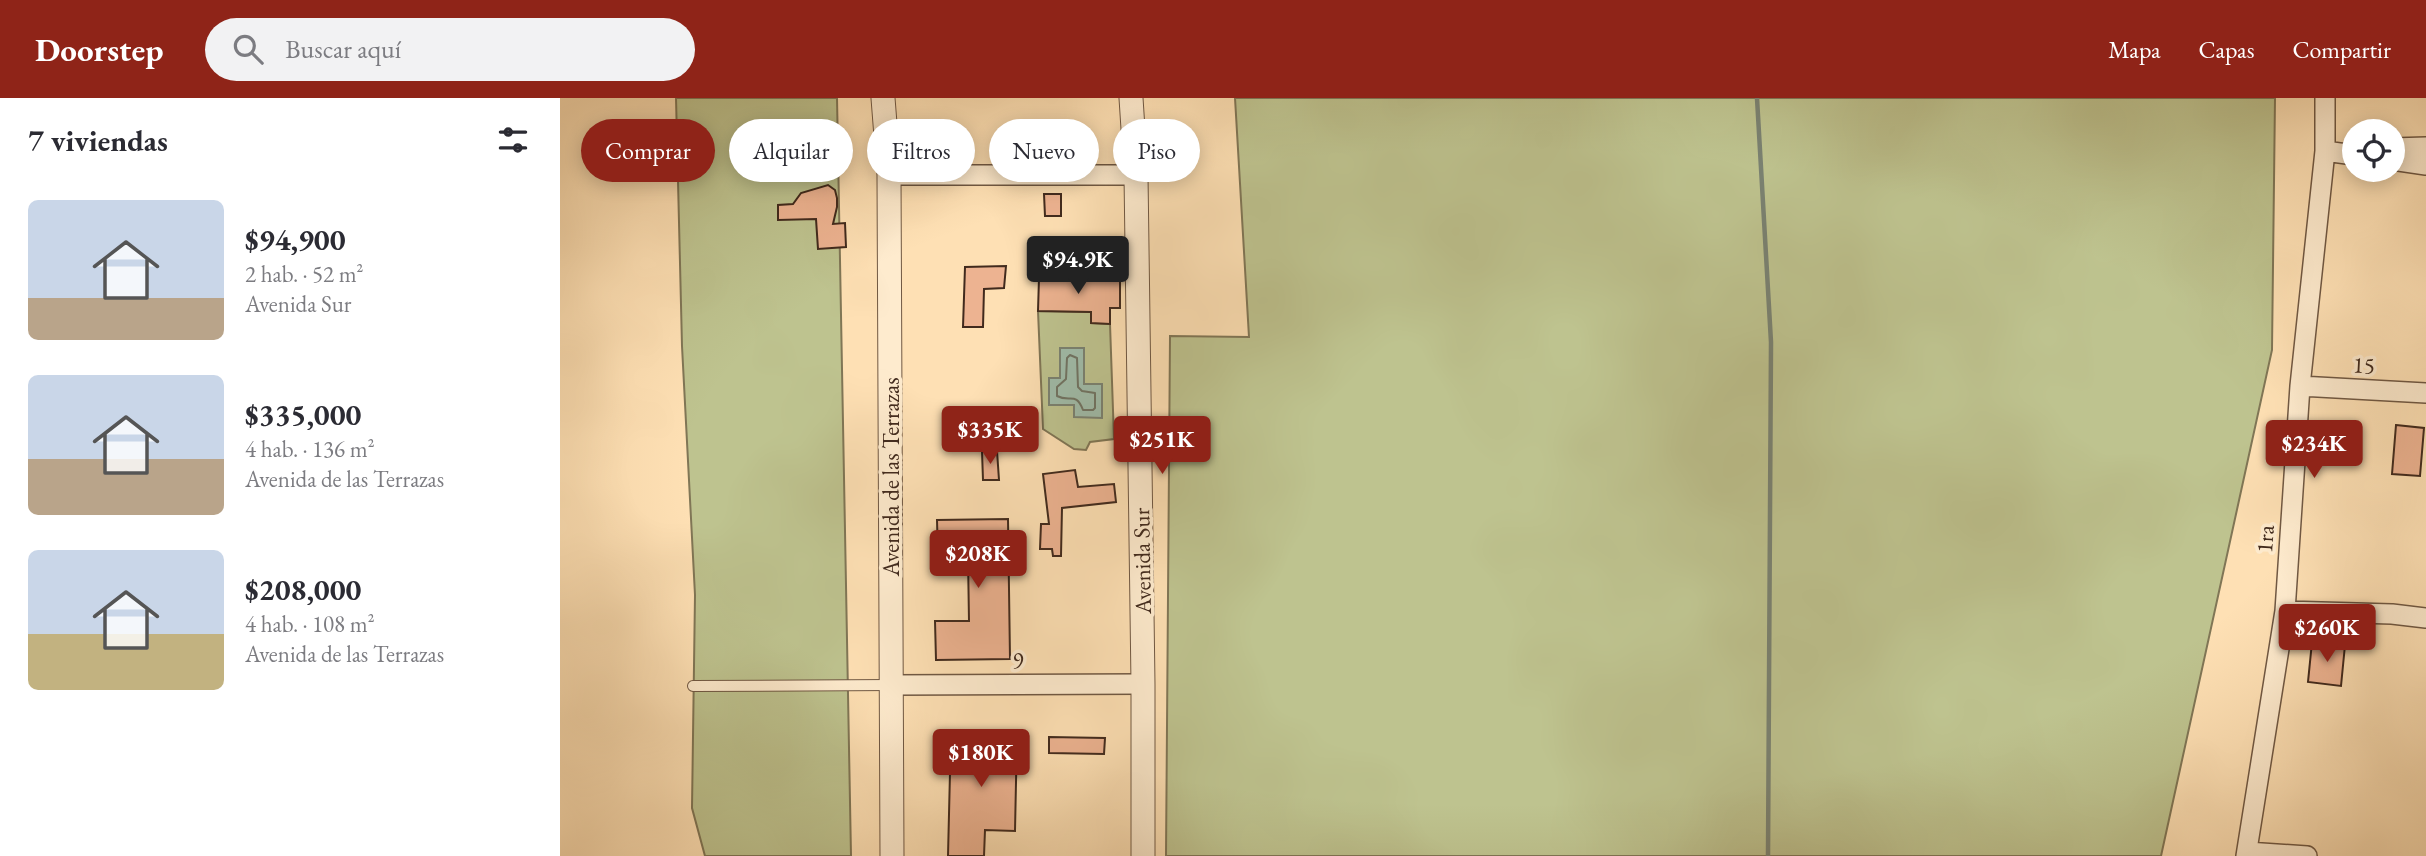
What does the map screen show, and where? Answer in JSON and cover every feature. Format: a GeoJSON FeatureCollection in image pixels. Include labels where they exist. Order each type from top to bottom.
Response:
{"type":"FeatureCollection","features":[{"type":"Feature","properties":{"kind":"street","name":"Avenida de las Terrazas"},"geometry":{"type":"LineString","coordinates":[[883,98],[885,119]]}},
{"type":"Feature","properties":{"kind":"street","name":"Avenida Sur"},"geometry":{"type":"LineString","coordinates":[[1131,98],[1132,119]]}},
{"type":"Feature","properties":{"kind":"street","name":"1ra"},"geometry":{"type":"LineString","coordinates":[[2246,854],[2285,611],[2300,386],[2325,151],[2325,98]]}},
{"type":"Feature","properties":{"kind":"street"},"geometry":{"type":"LineString","coordinates":[[2405,147],[2426,146]]}},
{"type":"Feature","properties":{"kind":"street"},"geometry":{"type":"LineString","coordinates":[[2325,151],[2342,150]]}},
{"type":"Feature","properties":{"kind":"street"},"geometry":{"type":"LineString","coordinates":[[2325,151],[2342,153]]}},
{"type":"Feature","properties":{"kind":"street"},"geometry":{"type":"LineString","coordinates":[[2405,162],[2426,165]]}},
{"type":"Feature","properties":{"kind":"street"},"geometry":{"type":"LineString","coordinates":[[975,174],[1113,175]]}},
{"type":"Feature","properties":{"kind":"street","name":"Avenida de las Terrazas"},"geometry":{"type":"LineString","coordinates":[[889,182],[892,856]]}},
{"type":"Feature","properties":{"kind":"street","name":"Avenida Sur"},"geometry":{"type":"LineString","coordinates":[[1136,182],[1143,856]]}},
{"type":"Feature","properties":{"kind":"street","name":"15"},"geometry":{"type":"LineString","coordinates":[[2300,386],[2426,393]]}},
{"type":"Feature","properties":{"kind":"street"},"geometry":{"type":"LineString","coordinates":[[2285,611],[2392,614],[2426,618]]}},
{"type":"Feature","properties":{"kind":"street","name":"9"},"geometry":{"type":"LineString","coordinates":[[892,685],[1143,684]]}},
{"type":"Feature","properties":{"kind":"street"},"geometry":{"type":"LineString","coordinates":[[2246,854],[2308,856]]}},
{"type":"Feature","properties":{"kind":"lane"},"geometry":{"type":"LineString","coordinates":[[693,686],[892,685]]}},
{"type":"Feature","properties":{"kind":"green space"},"geometry":{"type":"Polygon","coordinates":[[[676,98],[837,98],[837,119],[729,119],[729,182],[839,182],[851,856],[705,856],[692,808],[695,595],[682,346],[678,182],[715,182],[715,119],[677,119],[676,98]]]}},
{"type":"Feature","properties":{"kind":"green space"},"geometry":{"type":"Polygon","coordinates":[[[1235,98],[2275,98],[2272,350],[2161,856],[1166,856],[1170,336],[1249,337],[1235,98]]]}},
{"type":"Feature","properties":{"kind":"green space"},"geometry":{"type":"Polygon","coordinates":[[[1038,311],[1091,312],[1091,323],[1110,324],[1114,439],[1090,442],[1086,450],[1074,449],[1043,429],[1038,311]]]}},
{"type":"Feature","properties":{"kind":"water"},"geometry":{"type":"Polygon","coordinates":[[[1060,348],[1084,348],[1084,384],[1102,384],[1102,418],[1074,417],[1074,405],[1049,405],[1049,378],[1060,378],[1060,348]]]}},
{"type":"Feature","properties":{"kind":"building"},"geometry":{"type":"Polygon","coordinates":[[[828,185],[835,190],[837,198],[833,224],[845,223],[846,247],[818,249],[816,219],[778,220],[778,205],[793,204],[801,193],[828,185]]]}},
{"type":"Feature","properties":{"kind":"building"},"geometry":{"type":"Polygon","coordinates":[[[1044,194],[1061,194],[1061,216],[1045,216],[1044,194]]]}},
{"type":"Feature","properties":{"kind":"building"},"geometry":{"type":"Polygon","coordinates":[[[1006,266],[1004,288],[984,289],[983,327],[963,327],[965,267],[1006,266]]]}},
{"type":"Feature","properties":{"kind":"building"},"geometry":{"type":"Polygon","coordinates":[[[1047,267],[1064,267],[1064,280],[1120,281],[1120,308],[1110,308],[1110,324],[1091,323],[1091,312],[1038,311],[1039,278],[1046,278],[1047,267]]]}},
{"type":"Feature","properties":{"kind":"building"},"geometry":{"type":"Polygon","coordinates":[[[2396,425],[2424,428],[2420,476],[2392,474],[2396,425]]]}},
{"type":"Feature","properties":{"kind":"building"},"geometry":{"type":"Polygon","coordinates":[[[982,451],[997,451],[999,480],[983,480],[982,451]]]}},
{"type":"Feature","properties":{"kind":"building"},"geometry":{"type":"Polygon","coordinates":[[[1075,470],[1078,487],[1114,484],[1116,502],[1062,508],[1061,556],[1053,556],[1052,549],[1040,549],[1041,524],[1049,524],[1043,474],[1075,470]]]}},
{"type":"Feature","properties":{"kind":"building"},"geometry":{"type":"Polygon","coordinates":[[[1008,519],[1010,659],[936,660],[935,621],[969,621],[968,558],[938,558],[937,520],[1008,519]]]}},
{"type":"Feature","properties":{"kind":"building"},"geometry":{"type":"Polygon","coordinates":[[[2312,642],[2345,645],[2341,686],[2308,682],[2312,642]]]}},
{"type":"Feature","properties":{"kind":"building"},"geometry":{"type":"Polygon","coordinates":[[[951,731],[1017,733],[1015,831],[985,830],[984,856],[948,856],[951,731]]]}},
{"type":"Feature","properties":{"kind":"building"},"geometry":{"type":"Polygon","coordinates":[[[1049,737],[1105,738],[1104,754],[1049,753],[1049,737]]]}},
{"type":"Feature","properties":{"kind":"waterway"},"geometry":{"type":"LineString","coordinates":[[1757,98],[1771,342],[1768,856]]}}]}
